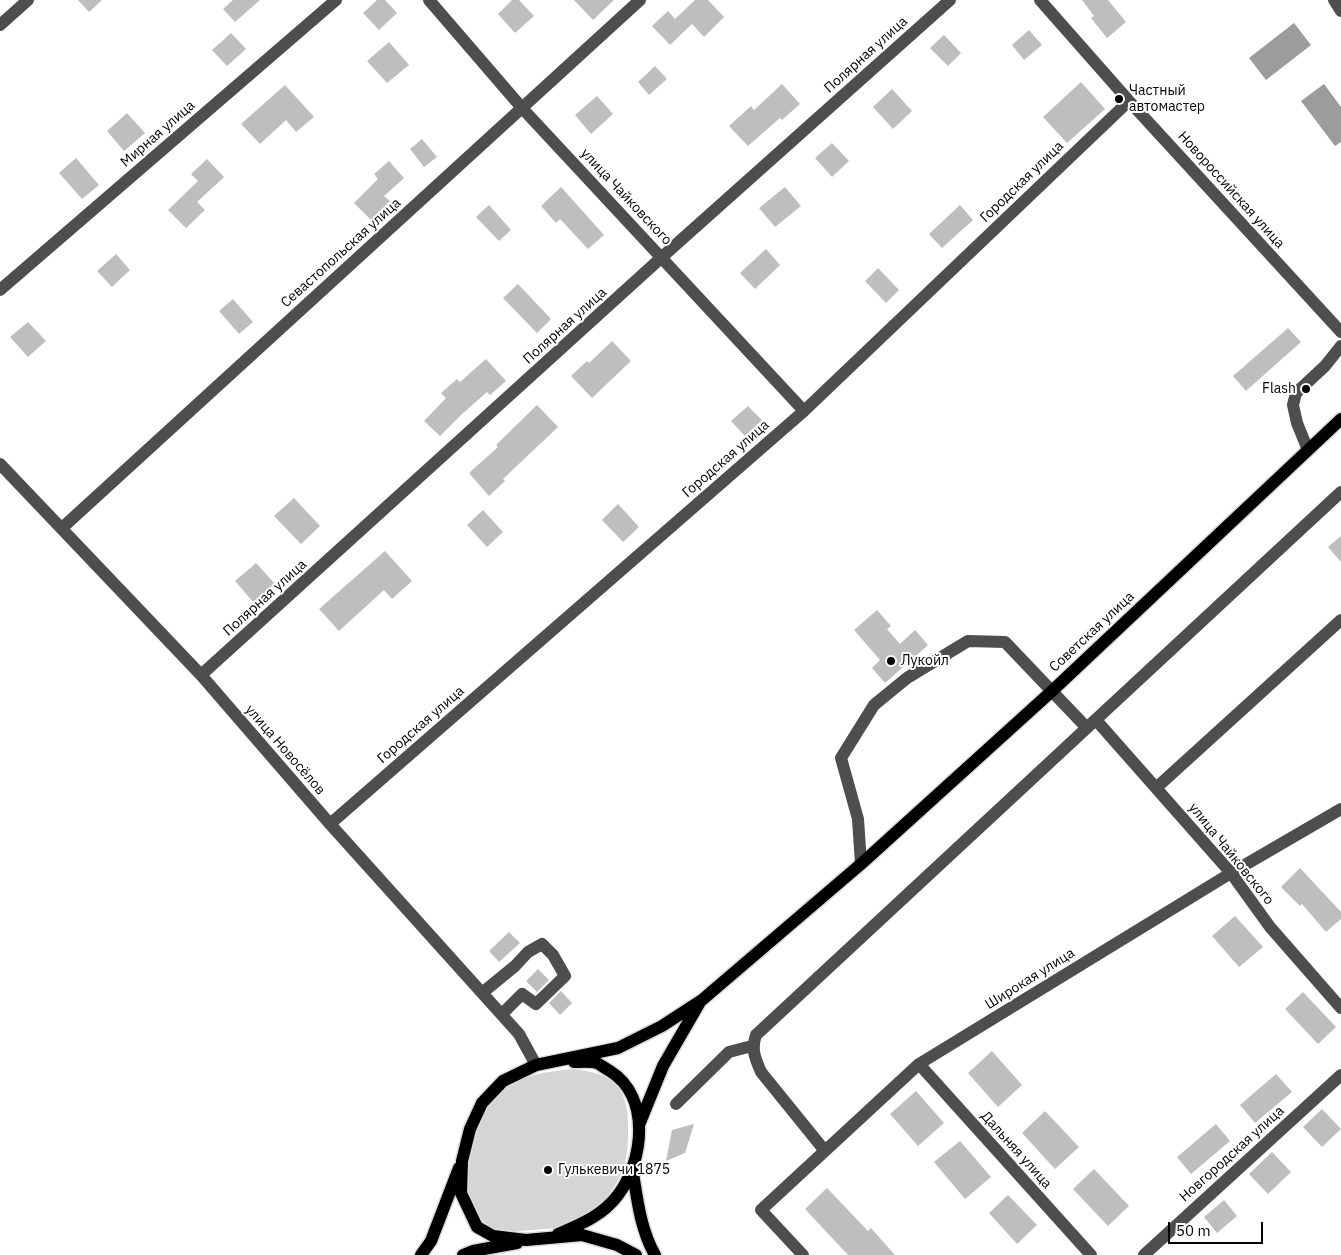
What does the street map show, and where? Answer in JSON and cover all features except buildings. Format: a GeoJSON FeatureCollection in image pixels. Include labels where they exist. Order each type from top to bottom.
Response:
{"type":"FeatureCollection","features":[{"type":"Feature","properties":{"kind":"main road","name":"Советская улица"},"geometry":{"type":"LineString","coordinates":[[702,1000],[861,864],[1052,691],[1341,419]]}},
{"type":"Feature","properties":{"kind":"main road"},"geometry":{"type":"LineString","coordinates":[[421,1255],[431,1241],[462,1161],[470,1129],[482,1103],[503,1081],[536,1065],[618,1048],[662,1026],[702,1000]]}},
{"type":"Feature","properties":{"kind":"main road"},"geometry":{"type":"LineString","coordinates":[[640,1125],[663,1066],[702,1000]]}},
{"type":"Feature","properties":{"kind":"main road"},"geometry":{"type":"LineString","coordinates":[[551,1237],[595,1218],[618,1194],[632,1167],[639,1145],[640,1125],[635,1100],[621,1078],[597,1063],[558,1061]]}},
{"type":"Feature","properties":{"kind":"main road"},"geometry":{"type":"LineString","coordinates":[[462,1161],[461,1193],[477,1227],[493,1236],[526,1240]]}},
{"type":"Feature","properties":{"kind":"main road"},"geometry":{"type":"LineString","coordinates":[[632,1167],[643,1226],[650,1246],[656,1255]]}},
{"type":"Feature","properties":{"kind":"main road"},"geometry":{"type":"LineString","coordinates":[[463,1255],[473,1251],[511,1245],[526,1240],[582,1235],[617,1245],[636,1255]]}},
{"type":"Feature","properties":{"kind":"street"},"geometry":{"type":"LineString","coordinates":[[0,25],[28,0]]}},
{"type":"Feature","properties":{"kind":"street","name":"Мирная улица"},"geometry":{"type":"LineString","coordinates":[[0,290],[336,0]]}},
{"type":"Feature","properties":{"kind":"street","name":"улица Чайковского"},"geometry":{"type":"LineString","coordinates":[[430,0],[522,108],[804,411]]}},
{"type":"Feature","properties":{"kind":"street","name":"Севастопольская улица"},"geometry":{"type":"LineString","coordinates":[[62,528],[640,0]]}},
{"type":"Feature","properties":{"kind":"street","name":"Полярная улица"},"geometry":{"type":"LineString","coordinates":[[201,675],[662,257],[950,0]]}},
{"type":"Feature","properties":{"kind":"street","name":"Новороссийская улица"},"geometry":{"type":"LineString","coordinates":[[1040,0],[1129,101],[1341,332]]}},
{"type":"Feature","properties":{"kind":"street"},"geometry":{"type":"LineString","coordinates":[[1334,0],[1341,11]]}},
{"type":"Feature","properties":{"kind":"street","name":"Городская улица"},"geometry":{"type":"LineString","coordinates":[[330,824],[804,411],[1129,101]]}},
{"type":"Feature","properties":{"kind":"street"},"geometry":{"type":"LineString","coordinates":[[1308,450],[1297,423],[1293,405],[1296,393],[1325,366],[1341,346]]}},
{"type":"Feature","properties":{"kind":"street","name":"улица Новосёлов"},"geometry":{"type":"LineString","coordinates":[[0,464],[201,675],[330,824],[502,1014],[519,1034],[536,1065]]}},
{"type":"Feature","properties":{"kind":"street"},"geometry":{"type":"LineString","coordinates":[[825,1151],[761,1072],[754,1058],[752,1046],[756,1035],[1341,492]]}},
{"type":"Feature","properties":{"kind":"street"},"geometry":{"type":"LineString","coordinates":[[1156,788],[1341,620]]}},
{"type":"Feature","properties":{"kind":"street","name":"улица Чайковского"},"geometry":{"type":"LineString","coordinates":[[861,864],[858,818],[841,758],[874,705],[907,678],[968,641],[1005,642],[1052,691],[1091,724],[1156,788],[1230,873],[1270,927],[1341,1008]]}},
{"type":"Feature","properties":{"kind":"street","name":"Широкая улица"},"geometry":{"type":"LineString","coordinates":[[803,1255],[761,1210],[919,1064],[1230,873],[1341,809]]}},
{"type":"Feature","properties":{"kind":"street"},"geometry":{"type":"LineString","coordinates":[[482,993],[515,966],[528,952],[542,944],[553,955],[565,976],[536,1004],[522,994],[502,1014]]}},
{"type":"Feature","properties":{"kind":"street"},"geometry":{"type":"LineString","coordinates":[[676,1104],[728,1052],[752,1046]]}},
{"type":"Feature","properties":{"kind":"street","name":"Дальняя улица"},"geometry":{"type":"LineString","coordinates":[[919,1064],[1091,1255]]}},
{"type":"Feature","properties":{"kind":"street","name":"Новгородская улица"},"geometry":{"type":"LineString","coordinates":[[1144,1255],[1341,1075]]}},
{"type":"Feature","properties":{"kind":"shaded area"},"geometry":{"type":"Polygon","coordinates":[[[1294,23],[1311,45],[1266,80],[1249,58],[1294,23]]]}},
{"type":"Feature","properties":{"kind":"shaded area"},"geometry":{"type":"Polygon","coordinates":[[[1324,84],[1341,107],[1341,142],[1335,146],[1301,101],[1324,84]]]}},
{"type":"Feature","properties":{"kind":"shaded area"},"geometry":{"type":"Polygon","coordinates":[[[572,1069],[608,1078],[617,1086],[624,1099],[628,1120],[627,1152],[625,1163],[616,1184],[594,1209],[565,1226],[510,1232],[490,1229],[478,1221],[471,1209],[468,1193],[467,1176],[472,1142],[482,1115],[498,1094],[514,1082],[542,1073],[572,1069]]]}},
{"type":"Feature","properties":{"kind":"place","name":"Частный автомастер"},"geometry":{"type":"Point","coordinates":[1119,99]}},
{"type":"Feature","properties":{"kind":"place","name":"Flash"},"geometry":{"type":"Point","coordinates":[1306,389]}},
{"type":"Feature","properties":{"kind":"place","name":"Лукойл"},"geometry":{"type":"Point","coordinates":[891,661]}},
{"type":"Feature","properties":{"kind":"place","name":"Гулькевичи 1875"},"geometry":{"type":"Point","coordinates":[548,1170]}}]}
